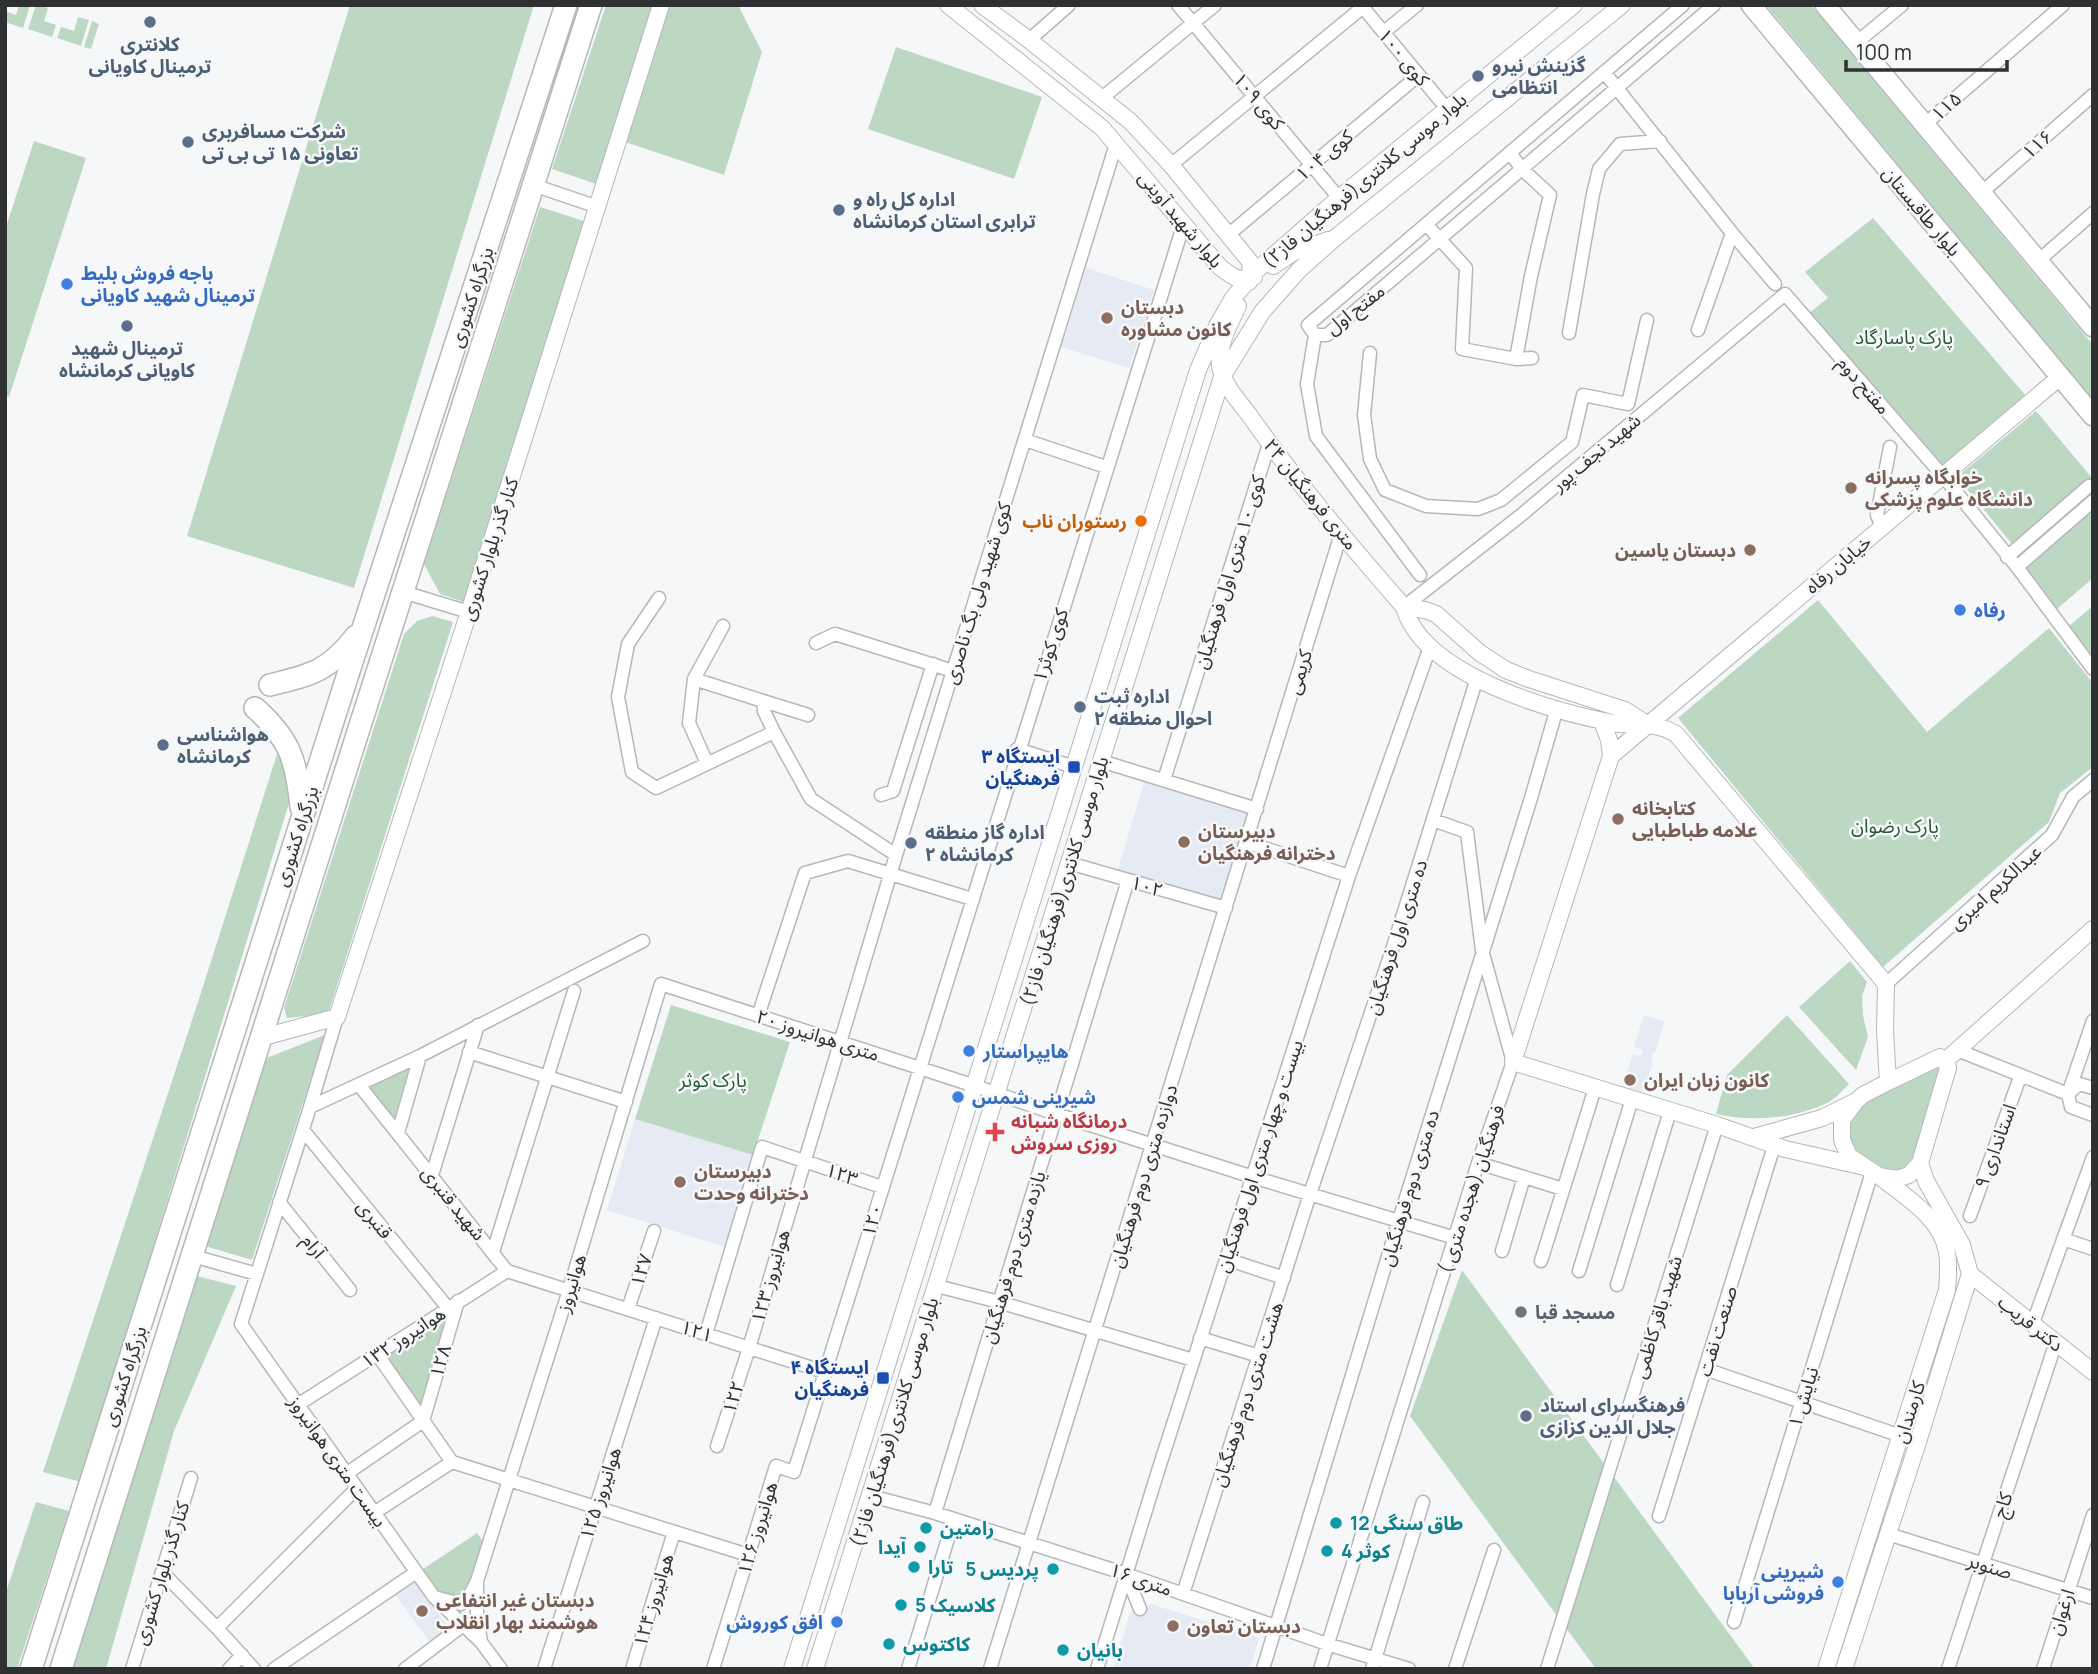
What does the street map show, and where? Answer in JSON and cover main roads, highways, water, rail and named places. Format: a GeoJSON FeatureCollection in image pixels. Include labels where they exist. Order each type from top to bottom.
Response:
{"type":"FeatureCollection","features":[{"type":"Feature","properties":{"kind":"highway","name":"بزرگراه کشوری"},"geometry":{"type":"LineString","coordinates":[[31,1669],[322,754],[566,5]]}},
{"type":"Feature","properties":{"kind":"highway","name":"بزرگراه کشوری"},"geometry":{"type":"LineString","coordinates":[[61,1669],[591,5]]}},
{"type":"Feature","properties":{"kind":"highway"},"geometry":{"type":"LineString","coordinates":[[270,685],[309,675],[331,664],[343,653],[365,623]]}},
{"type":"Feature","properties":{"kind":"highway"},"geometry":{"type":"LineString","coordinates":[[349,671],[352,683],[358,687],[365,688],[374,683]]}},
{"type":"Feature","properties":{"kind":"highway"},"geometry":{"type":"LineString","coordinates":[[256,708],[270,721],[290,748],[298,779],[301,808],[298,831]]}},
{"type":"Feature","properties":{"kind":"highway"},"geometry":{"type":"LineString","coordinates":[[322,754],[332,747],[342,748],[348,762]]}},
{"type":"Feature","properties":{"kind":"main road","name":"کنار گذر بلوار کشوری"},"geometry":{"type":"LineString","coordinates":[[260,1038],[337,1017],[661,5]]}},
{"type":"Feature","properties":{"kind":"main road","name":"بلوار شهید آوینی"},"geometry":{"type":"LineString","coordinates":[[948,5],[1102,128],[1220,267],[1236,278],[1250,279],[1251,263],[1171,165],[1131,122],[982,6]]}},
{"type":"Feature","properties":{"kind":"main road","name":"بلوار موسی کلانتری(فرهنگیان فاز۲)"},"geometry":{"type":"LineString","coordinates":[[792,1669],[1198,370],[1217,326],[1233,298],[1270,257],[1574,5]]}},
{"type":"Feature","properties":{"kind":"main road","name":"بلوار موسی کلانتری(فرهنگیان فاز۲)"},"geometry":{"type":"LineString","coordinates":[[815,1669],[1222,377],[1262,312],[1299,270],[1622,5]]}},
{"type":"Feature","properties":{"kind":"main road","name":"بلوار طاقبستان"},"geometry":{"type":"LineString","coordinates":[[1751,5],[2093,416]]}},
{"type":"Feature","properties":{"kind":"main road"},"geometry":{"type":"LineString","coordinates":[[1825,5],[2093,327]]}},
{"type":"Feature","properties":{"kind":"main road"},"geometry":{"type":"LineString","coordinates":[[969,22],[982,6]]}},
{"type":"Feature","properties":{"kind":"main road"},"geometry":{"type":"LineString","coordinates":[[1222,377],[1220,352],[1250,279],[1294,253],[1335,238]]}},
{"type":"Feature","properties":{"kind":"main road","name":"۲۴ متری فرهنگیان"},"geometry":{"type":"LineString","coordinates":[[1222,377],[1269,444],[1404,607],[1416,632],[1430,647],[1450,663],[1495,688],[1602,721],[1623,725],[1648,724]]}},
{"type":"Feature","properties":{"kind":"main road","name":"خیابان رفاه"},"geometry":{"type":"LineString","coordinates":[[1648,724],[2060,377]]}},
{"type":"Feature","properties":{"kind":"main road"},"geometry":{"type":"LineString","coordinates":[[1404,607],[1436,614],[1480,653],[1506,670],[1625,710],[1648,724],[1663,726],[1676,734],[1886,984],[1888,1082]]}},
{"type":"Feature","properties":{"kind":"main road"},"geometry":{"type":"LineString","coordinates":[[1602,721],[1611,756]]}},
{"type":"Feature","properties":{"kind":"main road"},"geometry":{"type":"LineString","coordinates":[[1611,756],[1648,724]]}},
{"type":"Feature","properties":{"kind":"main road","name":"فرهنگیان (هجده متری )"},"geometry":{"type":"LineString","coordinates":[[1611,756],[1513,1062],[1754,1137]]}},
{"type":"Feature","properties":{"kind":"main road"},"geometry":{"type":"LineString","coordinates":[[1754,1137],[1822,1118],[1934,1058],[1951,1055],[2093,929]]}},
{"type":"Feature","properties":{"kind":"main road"},"geometry":{"type":"LineString","coordinates":[[1754,1137],[1774,1146],[1897,1179],[1909,1175],[1920,1163],[1951,1055]]}},
{"type":"Feature","properties":{"kind":"main road","name":"کارمندان"},"geometry":{"type":"LineString","coordinates":[[1826,1669],[1947,1290],[1947,1250],[1929,1217],[1849,1156],[1842,1140],[1842,1120],[1856,1101]]}},
{"type":"Feature","properties":{"kind":"main road"},"geometry":{"type":"LineString","coordinates":[[1920,1163],[1926,1181],[1962,1245],[1970,1274]]}},
{"type":"Feature","properties":{"kind":"main road","name":"کارمندان"},"geometry":{"type":"LineString","coordinates":[[1843,1669],[1970,1274]]}},
{"type":"Feature","properties":{"kind":"main road","name":"دکتر قریب"},"geometry":{"type":"LineString","coordinates":[[1970,1274],[2093,1372]]}},
{"type":"Feature","properties":{"kind":"main road"},"geometry":{"type":"LineString","coordinates":[[1901,1436],[1918,1442]]}},
{"type":"Feature","properties":{"kind":"place","name":"کلانتری ترمینال کاویانی"},"geometry":{"type":"Point","coordinates":[150,22]}},
{"type":"Feature","properties":{"kind":"place","name":"گزینش نیرو انتظامی"},"geometry":{"type":"Point","coordinates":[1478,76]}},
{"type":"Feature","properties":{"kind":"place","name":"شرکت مسافربری تعاونی ۱۵ تی بی تی"},"geometry":{"type":"Point","coordinates":[188,142]}},
{"type":"Feature","properties":{"kind":"place","name":"اداره کل راه و ترابری استان کرمانشاه"},"geometry":{"type":"Point","coordinates":[839,210]}},
{"type":"Feature","properties":{"kind":"place","name":"باجه فروش بلیط ترمینال شهید کاویانی"},"geometry":{"type":"Point","coordinates":[67,284]}},
{"type":"Feature","properties":{"kind":"place","name":"دبستان کانون مشاوره"},"geometry":{"type":"Point","coordinates":[1107,318]}},
{"type":"Feature","properties":{"kind":"place","name":"ترمینال شهید کاویانی کرمانشاه"},"geometry":{"type":"Point","coordinates":[127,326]}},
{"type":"Feature","properties":{"kind":"place","name":"خوابگاه پسرانه دانشگاه علوم پزشکی"},"geometry":{"type":"Point","coordinates":[1851,488]}},
{"type":"Feature","properties":{"kind":"place","name":"رستوران ناب"},"geometry":{"type":"Point","coordinates":[1141,521]}},
{"type":"Feature","properties":{"kind":"place","name":"دبستان یاسین"},"geometry":{"type":"Point","coordinates":[1750,550]}},
{"type":"Feature","properties":{"kind":"place","name":"رفاه"},"geometry":{"type":"Point","coordinates":[1960,610]}},
{"type":"Feature","properties":{"kind":"place","name":"اداره ثبت احوال منطقه ۲"},"geometry":{"type":"Point","coordinates":[1080,707]}},
{"type":"Feature","properties":{"kind":"place","name":"هواشناسی کرمانشاه"},"geometry":{"type":"Point","coordinates":[163,745]}},
{"type":"Feature","properties":{"kind":"place","name":"ایستگاه ۳ فرهنگیان"},"geometry":{"type":"Point","coordinates":[1074,767]}},
{"type":"Feature","properties":{"kind":"place","name":"کتابخانه علامه طباطبایی"},"geometry":{"type":"Point","coordinates":[1618,819]}},
{"type":"Feature","properties":{"kind":"place","name":"دبیرستان دخترانه فرهنگیان"},"geometry":{"type":"Point","coordinates":[1184,842]}},
{"type":"Feature","properties":{"kind":"place","name":"اداره گاز منطقه ۲ کرمانشاه"},"geometry":{"type":"Point","coordinates":[911,843]}},
{"type":"Feature","properties":{"kind":"place","name":"هایپراستار"},"geometry":{"type":"Point","coordinates":[969,1051]}},
{"type":"Feature","properties":{"kind":"place","name":"کانون زبان ایران"},"geometry":{"type":"Point","coordinates":[1630,1080]}},
{"type":"Feature","properties":{"kind":"place","name":"شیرینی شمس"},"geometry":{"type":"Point","coordinates":[958,1097]}},
{"type":"Feature","properties":{"kind":"place","name":"درمانگاه شبانه روزی سروش"},"geometry":{"type":"Point","coordinates":[995,1132]}},
{"type":"Feature","properties":{"kind":"place","name":"دبیرستان دخترانه وحدت"},"geometry":{"type":"Point","coordinates":[680,1182]}},
{"type":"Feature","properties":{"kind":"place","name":"مسجد قبا"},"geometry":{"type":"Point","coordinates":[1521,1312]}},
{"type":"Feature","properties":{"kind":"place","name":"ایستگاه ۴ فرهنگیان"},"geometry":{"type":"Point","coordinates":[883,1378]}},
{"type":"Feature","properties":{"kind":"place","name":"فرهنگسرای استاد جلال الدین کزازی"},"geometry":{"type":"Point","coordinates":[1526,1416]}},
{"type":"Feature","properties":{"kind":"place","name":"طاق سنگی 12"},"geometry":{"type":"Point","coordinates":[1336,1523]}},
{"type":"Feature","properties":{"kind":"place","name":"رامتین"},"geometry":{"type":"Point","coordinates":[926,1528]}},
{"type":"Feature","properties":{"kind":"place","name":"آیدا"},"geometry":{"type":"Point","coordinates":[920,1547]}},
{"type":"Feature","properties":{"kind":"place","name":"کوثر 4"},"geometry":{"type":"Point","coordinates":[1327,1551]}},
{"type":"Feature","properties":{"kind":"place","name":"تارا"},"geometry":{"type":"Point","coordinates":[914,1567]}},
{"type":"Feature","properties":{"kind":"place","name":"پردیس 5"},"geometry":{"type":"Point","coordinates":[1053,1569]}},
{"type":"Feature","properties":{"kind":"place","name":"شیرینی فروشی آربابا"},"geometry":{"type":"Point","coordinates":[1838,1582]}},
{"type":"Feature","properties":{"kind":"place","name":"کلاسیک 5"},"geometry":{"type":"Point","coordinates":[901,1605]}},
{"type":"Feature","properties":{"kind":"place","name":"دبستان غیر انتفاعی هوشمند بهار انقلاب"},"geometry":{"type":"Point","coordinates":[422,1611]}},
{"type":"Feature","properties":{"kind":"place","name":"افق کوروش"},"geometry":{"type":"Point","coordinates":[837,1622]}},
{"type":"Feature","properties":{"kind":"place","name":"دبستان تعاون"},"geometry":{"type":"Point","coordinates":[1173,1626]}},
{"type":"Feature","properties":{"kind":"place","name":"کاکتوس"},"geometry":{"type":"Point","coordinates":[889,1644]}},
{"type":"Feature","properties":{"kind":"place","name":"بانیان"},"geometry":{"type":"Point","coordinates":[1063,1650]}},
{"type":"Feature","properties":{"kind":"park label","name":"پارک پاسارگاد"},"geometry":{"type":"Point","coordinates":[1904,337]}},
{"type":"Feature","properties":{"kind":"park label","name":"پارک رضوان"},"geometry":{"type":"Point","coordinates":[1895,826]}},
{"type":"Feature","properties":{"kind":"park label","name":"پارک کوثر"},"geometry":{"type":"Point","coordinates":[713,1080]}}]}
